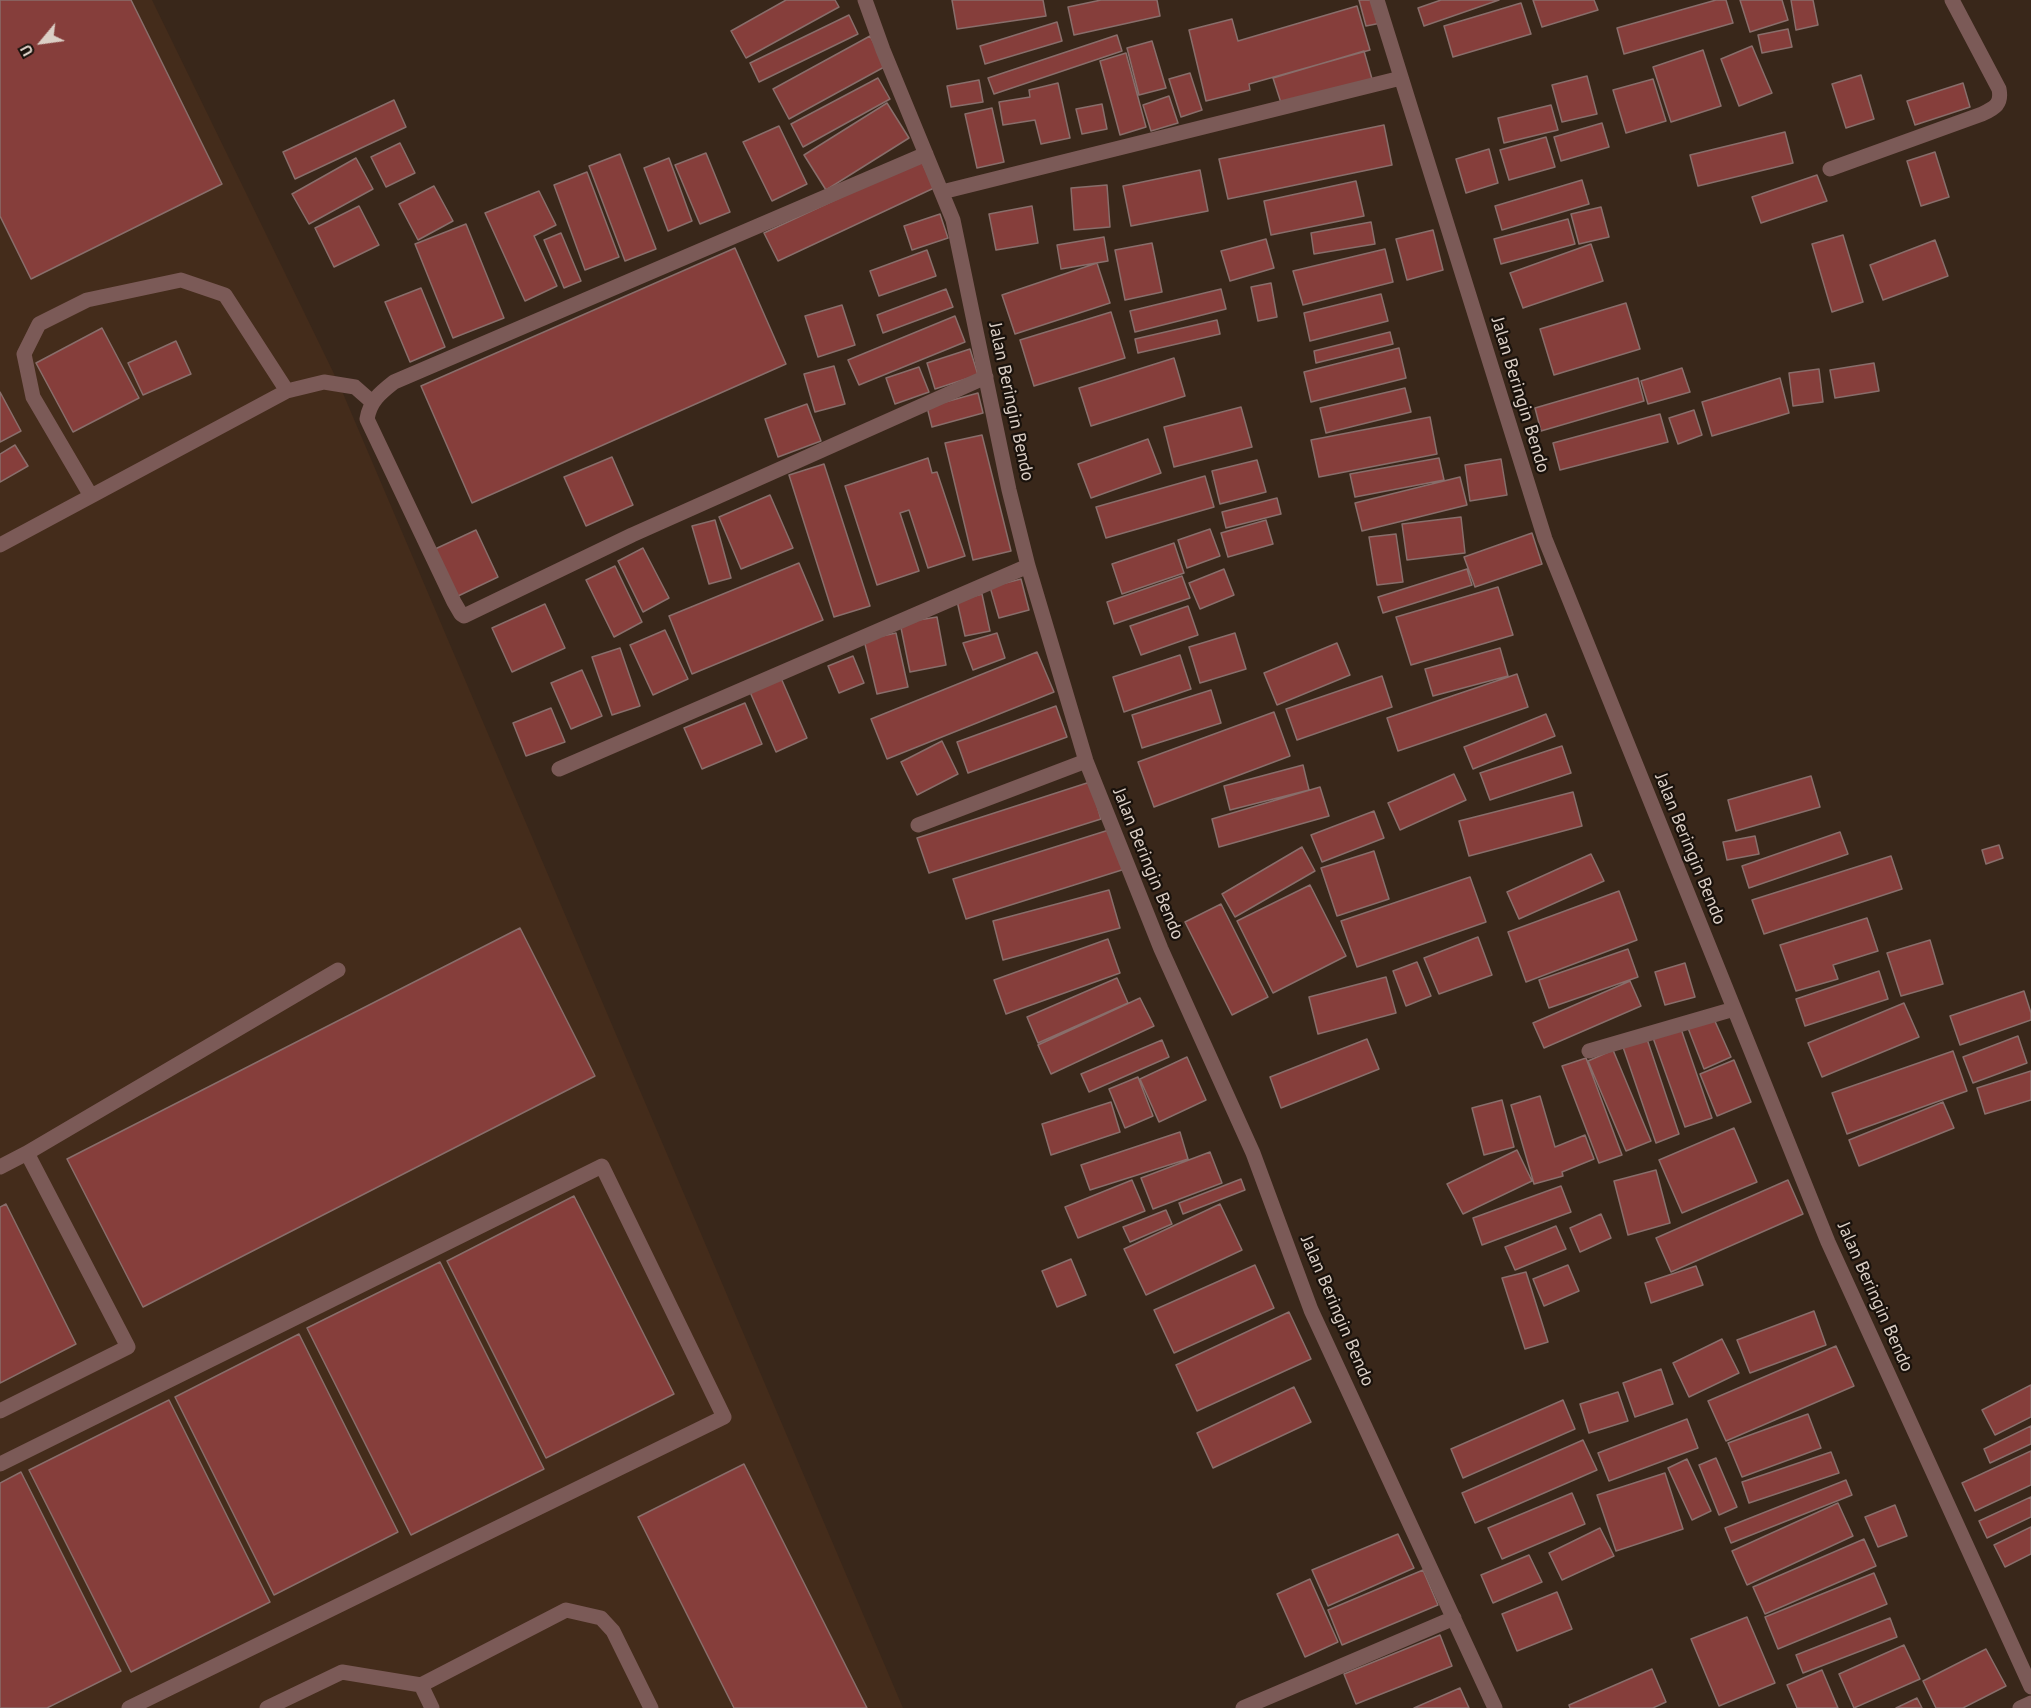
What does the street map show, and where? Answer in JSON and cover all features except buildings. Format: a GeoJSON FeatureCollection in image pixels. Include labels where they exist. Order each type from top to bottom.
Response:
{"type":"FeatureCollection","features":[{"type":"Feature","properties":{"kind":"street","name":"Jalan Beringin Bendo"},"geometry":{"type":"LineString","coordinates":[[865,0],[883,50],[953,220],[1009,490],[1028,566],[1086,761],[1161,949],[1253,1153],[1311,1310],[1455,1618],[1494,1708]]}},
{"type":"Feature","properties":{"kind":"street","name":"Jalan Beringin Bendo"},"geometry":{"type":"LineString","coordinates":[[1377,0],[1545,539],[1828,1242],[2031,1688]]}},
{"type":"Feature","properties":{"kind":"street"},"geometry":{"type":"LineString","coordinates":[[1830,169],[1996,107],[2001,98],[1999,89],[1952,0]]}},
{"type":"Feature","properties":{"kind":"street"},"geometry":{"type":"LineString","coordinates":[[942,192],[1401,78]]}},
{"type":"Feature","properties":{"kind":"street"},"geometry":{"type":"LineString","coordinates":[[926,154],[394,382],[378,394],[372,402],[367,419],[454,602],[464,616],[632,535],[986,377]]}},
{"type":"Feature","properties":{"kind":"street"},"geometry":{"type":"LineString","coordinates":[[91,496],[33,397],[24,354],[39,324],[87,300],[181,280],[225,295],[287,391]]}},
{"type":"Feature","properties":{"kind":"street"},"geometry":{"type":"LineString","coordinates":[[0,545],[287,391],[324,382],[355,387],[372,402]]}},
{"type":"Feature","properties":{"kind":"street"},"geometry":{"type":"LineString","coordinates":[[559,770],[1028,566]]}},
{"type":"Feature","properties":{"kind":"street"},"geometry":{"type":"LineString","coordinates":[[918,825],[1086,761]]}},
{"type":"Feature","properties":{"kind":"street"},"geometry":{"type":"LineString","coordinates":[[0,1167],[338,970]]}},
{"type":"Feature","properties":{"kind":"street"},"geometry":{"type":"LineString","coordinates":[[1589,1051],[1734,1009]]}},
{"type":"Feature","properties":{"kind":"street"},"geometry":{"type":"LineString","coordinates":[[0,1412],[128,1347],[27,1153]]}},
{"type":"Feature","properties":{"kind":"street"},"geometry":{"type":"LineString","coordinates":[[0,1464],[602,1166],[724,1417],[129,1708]]}},
{"type":"Feature","properties":{"kind":"street"},"geometry":{"type":"LineString","coordinates":[[267,1708],[342,1672],[421,1685],[566,1610],[601,1618],[613,1631],[651,1708]]}},
{"type":"Feature","properties":{"kind":"street"},"geometry":{"type":"LineString","coordinates":[[1244,1708],[1455,1618]]}},
{"type":"Feature","properties":{"kind":"street"},"geometry":{"type":"LineString","coordinates":[[421,1685],[432,1708]]}},
{"type":"Feature","properties":{"kind":"street"},"geometry":{"type":"LineString","coordinates":[[2020,1708],[2031,1702]]}},
{"type":"Feature","properties":{"kind":"shaded area"},"geometry":{"type":"Polygon","coordinates":[[[0,0],[152,0],[339,384],[903,1708],[0,1708],[0,0]]]}}]}
